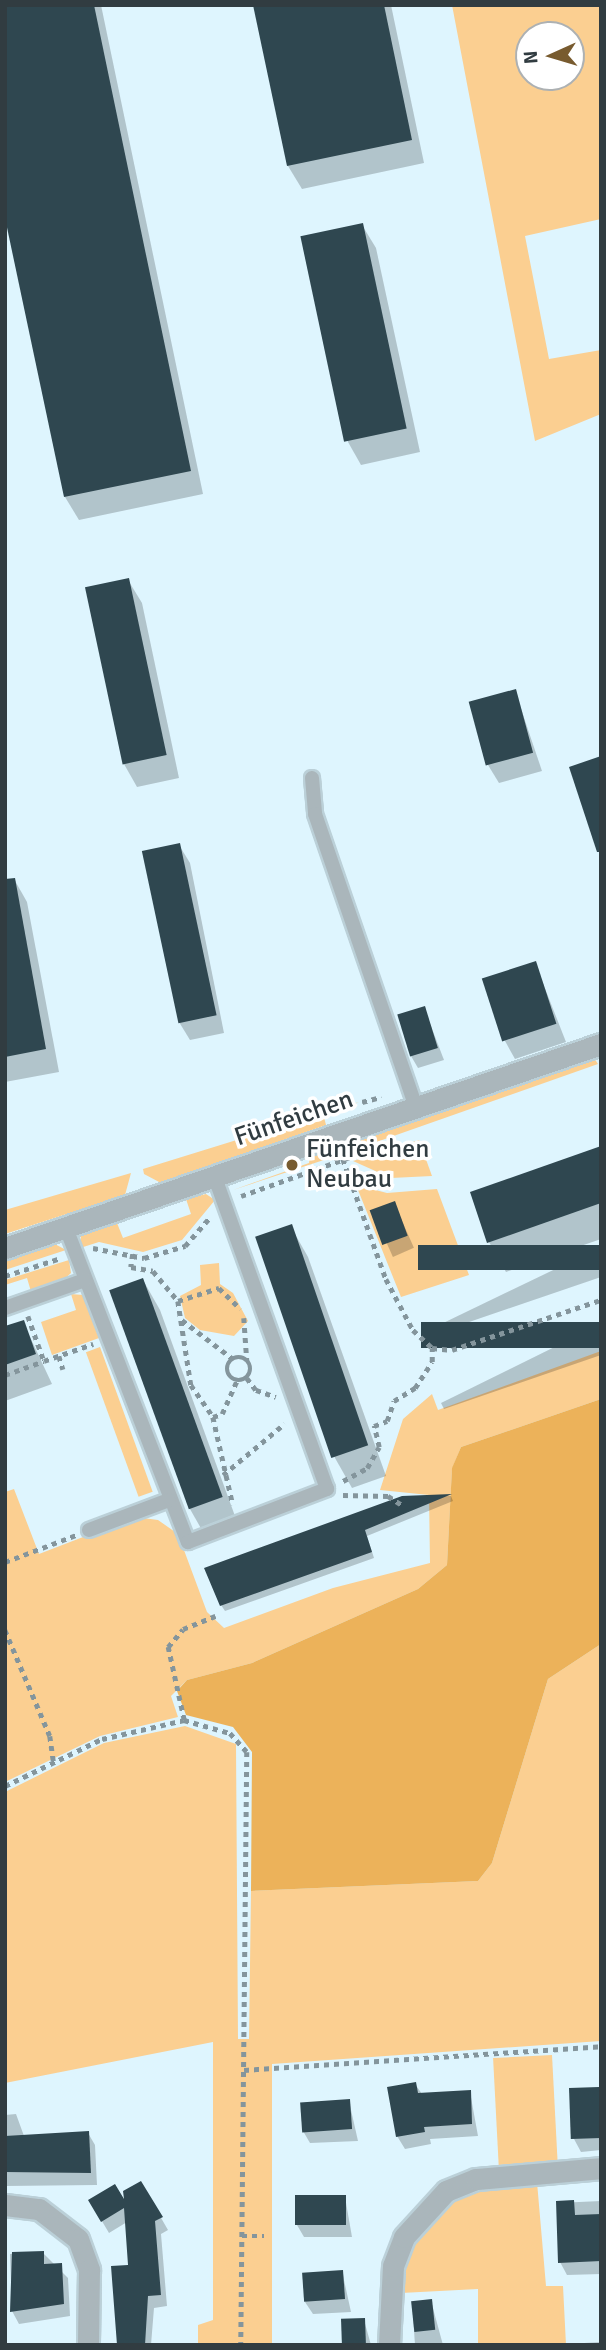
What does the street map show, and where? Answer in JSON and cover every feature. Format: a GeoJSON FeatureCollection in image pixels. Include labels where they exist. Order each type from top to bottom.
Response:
{"type":"FeatureCollection","features":[{"type":"Feature","properties":{"kind":"street","name":"Fünfeichen"},"geometry":{"type":"LineString","coordinates":[[5,1248],[601,1044]]}},
{"type":"Feature","properties":{"kind":"street"},"geometry":{"type":"LineString","coordinates":[[389,2345],[397,2256],[424,2210],[446,2191],[476,2179],[601,2168]]}},
{"type":"Feature","properties":{"kind":"street"},"geometry":{"type":"LineString","coordinates":[[5,2205],[54,2216],[78,2239],[89,2270],[88,2345]]}},
{"type":"Feature","properties":{"kind":"lane"},"geometry":{"type":"LineString","coordinates":[[312,778],[315,814],[416,1107]]}},
{"type":"Feature","properties":{"kind":"lane"},"geometry":{"type":"LineString","coordinates":[[66,1228],[169,1500],[188,1542],[327,1489],[214,1175]]}},
{"type":"Feature","properties":{"kind":"lane"},"geometry":{"type":"LineString","coordinates":[[5,1308],[85,1280]]}},
{"type":"Feature","properties":{"kind":"lane"},"geometry":{"type":"LineString","coordinates":[[89,1530],[169,1500]]}},
{"type":"Feature","properties":{"kind":"path"},"geometry":{"type":"LineString","coordinates":[[343,1159],[386,1279],[413,1330],[432,1348],[452,1350],[601,1300]]}},
{"type":"Feature","properties":{"kind":"path"},"geometry":{"type":"LineString","coordinates":[[5,1276],[75,1254]]}},
{"type":"Feature","properties":{"kind":"path"},"geometry":{"type":"LineString","coordinates":[[133,1254],[131,1267],[153,1271],[178,1301],[191,1385],[213,1418],[223,1475],[239,1523]]}},
{"type":"Feature","properties":{"kind":"path"},"geometry":{"type":"LineString","coordinates":[[178,1301],[202,1288],[231,1296],[243,1314],[247,1378],[256,1390],[298,1408],[223,1475]]}},
{"type":"Feature","properties":{"kind":"path"},"geometry":{"type":"LineString","coordinates":[[23,1302],[44,1361]]}},
{"type":"Feature","properties":{"kind":"path"},"geometry":{"type":"LineString","coordinates":[[182,1319],[233,1359],[247,1361]]}},
{"type":"Feature","properties":{"kind":"path"},"geometry":{"type":"LineString","coordinates":[[5,1375],[107,1339]]}},
{"type":"Feature","properties":{"kind":"path"},"geometry":{"type":"LineString","coordinates":[[327,1489],[367,1468],[379,1447],[374,1426],[387,1421],[394,1401],[415,1388],[432,1362],[432,1348]]}},
{"type":"Feature","properties":{"kind":"path"},"geometry":{"type":"LineString","coordinates":[[59,1356],[63,1368]]}},
{"type":"Feature","properties":{"kind":"path"},"geometry":{"type":"LineString","coordinates":[[233,1359],[227,1371],[237,1381]]}},
{"type":"Feature","properties":{"kind":"path"},"geometry":{"type":"LineString","coordinates":[[213,1418],[222,1414],[237,1381],[247,1378]]}},
{"type":"Feature","properties":{"kind":"path"},"geometry":{"type":"LineString","coordinates":[[327,1489],[351,1498],[388,1496],[402,1505]]}},
{"type":"Feature","properties":{"kind":"path"},"geometry":{"type":"LineString","coordinates":[[5,1562],[89,1530]]}},
{"type":"Feature","properties":{"kind":"path"},"geometry":{"type":"LineString","coordinates":[[184,1720],[168,1647],[183,1629],[216,1616]]}},
{"type":"Feature","properties":{"kind":"path"},"geometry":{"type":"LineString","coordinates":[[5,1630],[50,1736],[54,1764]]}},
{"type":"Feature","properties":{"kind":"path"},"geometry":{"type":"LineString","coordinates":[[5,1786],[102,1740],[184,1720],[230,1733],[247,1752],[241,2345]]}},
{"type":"Feature","properties":{"kind":"path"},"geometry":{"type":"LineString","coordinates":[[244,2070],[601,2046]]}},
{"type":"Feature","properties":{"kind":"path"},"geometry":{"type":"LineString","coordinates":[[242,2236],[264,2235]]}},
{"type":"Feature","properties":{"kind":"shaded area"},"geometry":{"type":"Polygon","coordinates":[[[452,5],[601,5],[601,219],[525,236],[549,359],[601,350],[601,414],[535,441],[452,5]]]}},
{"type":"Feature","properties":{"kind":"shaded area"},"geometry":{"type":"Polygon","coordinates":[[[594,1058],[598,1064],[348,1152],[348,1143],[594,1058]]]}},
{"type":"Feature","properties":{"kind":"shaded area"},"geometry":{"type":"Polygon","coordinates":[[[359,1102],[324,1117],[326,1125],[161,1183],[144,1174],[143,1169],[359,1102]]]}},
{"type":"Feature","properties":{"kind":"shaded area"},"geometry":{"type":"Polygon","coordinates":[[[419,1140],[432,1176],[391,1178],[353,1161],[419,1140]]]}},
{"type":"Feature","properties":{"kind":"shaded area"},"geometry":{"type":"Polygon","coordinates":[[[329,1150],[336,1156],[233,1190],[309,1163],[310,1156],[329,1150]]]}},
{"type":"Feature","properties":{"kind":"shaded area"},"geometry":{"type":"Polygon","coordinates":[[[131,1173],[125,1195],[5,1234],[5,1210],[131,1173]]]}},
{"type":"Feature","properties":{"kind":"shaded area"},"geometry":{"type":"Polygon","coordinates":[[[356,1185],[387,1193],[437,1189],[469,1275],[401,1297],[356,1185]]]}},
{"type":"Feature","properties":{"kind":"shaded area"},"geometry":{"type":"Polygon","coordinates":[[[206,1194],[215,1200],[182,1240],[143,1252],[99,1242],[80,1248],[81,1235],[117,1223],[123,1238],[191,1214],[186,1199],[206,1194]]]}},
{"type":"Feature","properties":{"kind":"shaded area"},"geometry":{"type":"Polygon","coordinates":[[[53,1243],[66,1250],[5,1270],[5,1259],[53,1243]]]}},
{"type":"Feature","properties":{"kind":"shaded area"},"geometry":{"type":"Polygon","coordinates":[[[69,1260],[71,1273],[60,1283],[32,1295],[27,1278],[5,1285],[5,1280],[69,1260]]]}},
{"type":"Feature","properties":{"kind":"shaded area"},"geometry":{"type":"Polygon","coordinates":[[[219,1263],[220,1284],[233,1293],[248,1321],[234,1336],[200,1330],[185,1318],[180,1296],[201,1285],[200,1265],[219,1263]]]}},
{"type":"Feature","properties":{"kind":"shaded area"},"geometry":{"type":"Polygon","coordinates":[[[71,1294],[83,1295],[99,1338],[52,1355],[41,1322],[76,1310],[71,1294]]]}},
{"type":"Feature","properties":{"kind":"shaded area"},"geometry":{"type":"Polygon","coordinates":[[[100,1347],[153,1492],[139,1497],[86,1352],[100,1347]]]}},
{"type":"Feature","properties":{"kind":"shaded area"},"geometry":{"type":"Polygon","coordinates":[[[601,1351],[601,1399],[461,1447],[452,1469],[447,1565],[418,1589],[252,1663],[187,1680],[171,1696],[178,1717],[100,1736],[5,1782],[5,1492],[14,1489],[39,1554],[135,1517],[158,1520],[178,1534],[207,1612],[224,1628],[333,1588],[430,1563],[429,1495],[380,1490],[403,1419],[432,1394],[438,1410],[601,1351]]]}},
{"type":"Feature","properties":{"kind":"shaded area"},"geometry":{"type":"Polygon","coordinates":[[[601,1399],[601,1644],[548,1679],[492,1863],[478,1881],[251,1891],[252,1752],[233,1727],[186,1715],[177,1691],[187,1680],[252,1663],[418,1589],[447,1565],[452,1468],[461,1447],[601,1399]]]}},
{"type":"Feature","properties":{"kind":"shaded area"},"geometry":{"type":"Polygon","coordinates":[[[601,1644],[601,2041],[272,2064],[272,2345],[198,2345],[198,2325],[213,2320],[213,2042],[5,2083],[5,1792],[104,1743],[185,1726],[236,1744],[238,2039],[249,2039],[251,1891],[478,1881],[492,1863],[548,1679],[601,1644]]]}},
{"type":"Feature","properties":{"kind":"shaded area"},"geometry":{"type":"Polygon","coordinates":[[[552,2055],[558,2162],[499,2165],[493,2058],[552,2055]]]}},
{"type":"Feature","properties":{"kind":"shaded area"},"geometry":{"type":"Polygon","coordinates":[[[537,2182],[546,2286],[563,2286],[566,2345],[478,2345],[478,2289],[401,2293],[412,2239],[450,2197],[537,2182]]]}},
{"type":"Feature","properties":{"kind":"building"},"geometry":{"type":"Polygon","coordinates":[[[5,5],[94,5],[191,471],[64,497],[5,218],[5,5]]]}},
{"type":"Feature","properties":{"kind":"building"},"geometry":{"type":"Polygon","coordinates":[[[253,5],[384,5],[412,140],[287,166],[253,5]]]}},
{"type":"Feature","properties":{"kind":"building"},"geometry":{"type":"Polygon","coordinates":[[[363,223],[407,428],[344,442],[300,236],[363,223]]]}},
{"type":"Feature","properties":{"kind":"building"},"geometry":{"type":"Polygon","coordinates":[[[129,578],[167,755],[123,764],[85,587],[129,578]]]}},
{"type":"Feature","properties":{"kind":"building"},"geometry":{"type":"Polygon","coordinates":[[[516,689],[533,753],[486,765],[469,702],[516,689]]]}},
{"type":"Feature","properties":{"kind":"building"},"geometry":{"type":"Polygon","coordinates":[[[601,756],[601,852],[597,852],[569,767],[601,756]]]}},
{"type":"Feature","properties":{"kind":"building"},"geometry":{"type":"Polygon","coordinates":[[[180,843],[217,1015],[178,1023],[142,851],[180,843]]]}},
{"type":"Feature","properties":{"kind":"building"},"geometry":{"type":"Polygon","coordinates":[[[15,878],[46,1049],[5,1057],[5,879],[15,878]]]}},
{"type":"Feature","properties":{"kind":"building"},"geometry":{"type":"Polygon","coordinates":[[[536,961],[556,1024],[502,1041],[482,979],[536,961]]]}},
{"type":"Feature","properties":{"kind":"building"},"geometry":{"type":"Polygon","coordinates":[[[425,1006],[438,1048],[410,1057],[397,1014],[425,1006]]]}},
{"type":"Feature","properties":{"kind":"building"},"geometry":{"type":"Polygon","coordinates":[[[601,1146],[601,1203],[487,1243],[470,1192],[601,1146]]]}},
{"type":"Feature","properties":{"kind":"building"},"geometry":{"type":"Polygon","coordinates":[[[395,1201],[408,1236],[382,1245],[370,1210],[395,1201]]]}},
{"type":"Feature","properties":{"kind":"building"},"geometry":{"type":"Polygon","coordinates":[[[292,1224],[368,1445],[331,1458],[255,1237],[292,1224]]]}},
{"type":"Feature","properties":{"kind":"building"},"geometry":{"type":"Polygon","coordinates":[[[418,1245],[601,1245],[601,1270],[418,1270],[418,1245]]]}},
{"type":"Feature","properties":{"kind":"building"},"geometry":{"type":"Polygon","coordinates":[[[143,1278],[223,1497],[189,1509],[109,1290],[143,1278]]]}},
{"type":"Feature","properties":{"kind":"building"},"geometry":{"type":"Polygon","coordinates":[[[24,1320],[36,1354],[5,1365],[5,1326],[24,1320]]]}},
{"type":"Feature","properties":{"kind":"building"},"geometry":{"type":"Polygon","coordinates":[[[421,1322],[601,1322],[601,1348],[421,1348],[421,1322]]]}},
{"type":"Feature","properties":{"kind":"building"},"geometry":{"type":"Polygon","coordinates":[[[452,1494],[365,1530],[372,1552],[220,1606],[204,1568],[402,1496],[452,1494]]]}},
{"type":"Feature","properties":{"kind":"building"},"geometry":{"type":"Polygon","coordinates":[[[416,2082],[418,2093],[471,2090],[472,2124],[424,2127],[425,2132],[396,2137],[387,2087],[416,2082]]]}},
{"type":"Feature","properties":{"kind":"building"},"geometry":{"type":"Polygon","coordinates":[[[599,2087],[601,2138],[571,2139],[569,2088],[599,2087]]]}},
{"type":"Feature","properties":{"kind":"building"},"geometry":{"type":"Polygon","coordinates":[[[350,2099],[352,2129],[302,2132],[300,2102],[350,2099]]]}},
{"type":"Feature","properties":{"kind":"building"},"geometry":{"type":"Polygon","coordinates":[[[89,2131],[91,2173],[5,2172],[5,2136],[89,2131]]]}},
{"type":"Feature","properties":{"kind":"building"},"geometry":{"type":"Polygon","coordinates":[[[141,2181],[163,2217],[155,2221],[161,2295],[148,2296],[145,2345],[117,2345],[111,2266],[128,2265],[124,2208],[101,2222],[88,2200],[115,2184],[124,2199],[123,2191],[141,2181]]]}},
{"type":"Feature","properties":{"kind":"building"},"geometry":{"type":"Polygon","coordinates":[[[295,2195],[346,2195],[346,2225],[295,2225],[295,2195]]]}},
{"type":"Feature","properties":{"kind":"building"},"geometry":{"type":"Polygon","coordinates":[[[574,2200],[575,2215],[601,2214],[601,2261],[558,2263],[556,2201],[574,2200]]]}},
{"type":"Feature","properties":{"kind":"building"},"geometry":{"type":"Polygon","coordinates":[[[44,2251],[44,2264],[62,2263],[64,2304],[10,2312],[12,2252],[44,2251]]]}},
{"type":"Feature","properties":{"kind":"building"},"geometry":{"type":"Polygon","coordinates":[[[343,2270],[345,2299],[304,2302],[302,2273],[343,2270]]]}},
{"type":"Feature","properties":{"kind":"building"},"geometry":{"type":"Polygon","coordinates":[[[432,2299],[435,2330],[414,2332],[411,2301],[432,2299]]]}},
{"type":"Feature","properties":{"kind":"building"},"geometry":{"type":"Polygon","coordinates":[[[365,2318],[366,2345],[342,2345],[341,2319],[365,2318]]]}},
{"type":"Feature","properties":{"kind":"place","name":"Fünfeichen Neubau"},"geometry":{"type":"Point","coordinates":[292,1165]}}]}
